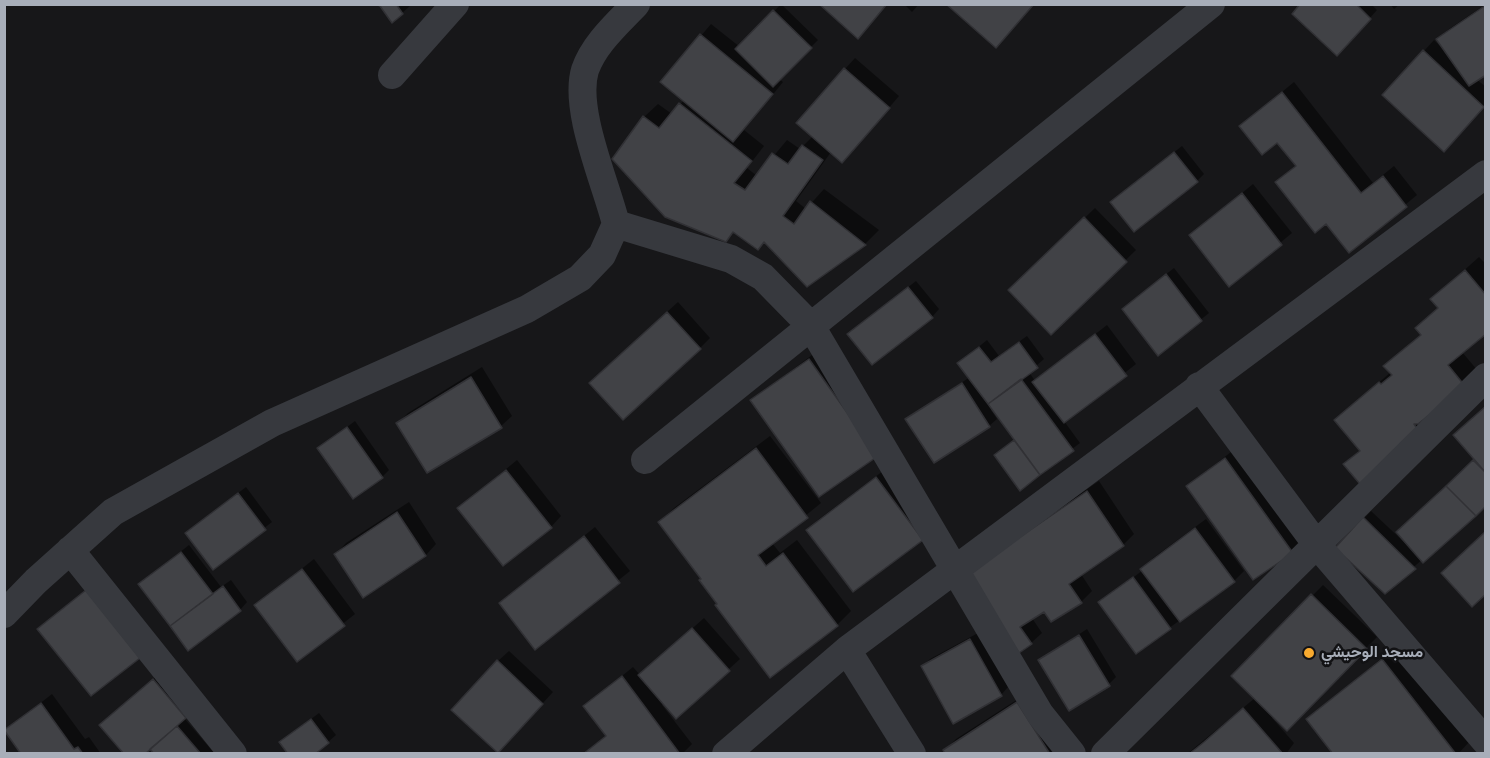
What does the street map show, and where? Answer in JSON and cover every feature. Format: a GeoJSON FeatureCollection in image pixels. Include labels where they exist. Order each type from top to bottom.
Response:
{"type":"FeatureCollection","features":[{"type":"Feature","properties":{"kind":"street"},"geometry":{"type":"LineString","coordinates":[[392,75],[455,4]]}},
{"type":"Feature","properties":{"kind":"street"},"geometry":{"type":"LineString","coordinates":[[4,614],[113,512],[272,423],[527,309],[580,278],[602,255],[616,224],[585,119],[582,90],[585,69],[604,37],[636,4]]}},
{"type":"Feature","properties":{"kind":"street"},"geometry":{"type":"LineString","coordinates":[[645,460],[1211,4]]}},
{"type":"Feature","properties":{"kind":"street"},"geometry":{"type":"LineString","coordinates":[[726,753],[847,650],[1485,174]]}},
{"type":"Feature","properties":{"kind":"street"},"geometry":{"type":"LineString","coordinates":[[616,224],[730,259],[763,277],[811,326],[1040,714],[1072,753]]}},
{"type":"Feature","properties":{"kind":"street"},"geometry":{"type":"LineString","coordinates":[[1105,753],[1485,377]]}},
{"type":"Feature","properties":{"kind":"street"},"geometry":{"type":"LineString","coordinates":[[1199,386],[1317,545],[1485,742]]}},
{"type":"Feature","properties":{"kind":"street"},"geometry":{"type":"LineString","coordinates":[[70,550],[233,753]]}},
{"type":"Feature","properties":{"kind":"street"},"geometry":{"type":"LineString","coordinates":[[847,650],[912,753]]}},
{"type":"Feature","properties":{"kind":"building"},"geometry":{"type":"Polygon","coordinates":[[[376,4],[396,4],[403,14],[392,23],[376,4]]]}},
{"type":"Feature","properties":{"kind":"building"},"geometry":{"type":"Polygon","coordinates":[[[819,4],[887,4],[858,39],[819,4]]]}},
{"type":"Feature","properties":{"kind":"building"},"geometry":{"type":"Polygon","coordinates":[[[946,4],[1034,4],[996,48],[946,4]]]}},
{"type":"Feature","properties":{"kind":"building"},"geometry":{"type":"Polygon","coordinates":[[[1300,4],[1356,4],[1371,19],[1337,56],[1292,14],[1300,4]]]}},
{"type":"Feature","properties":{"kind":"building"},"geometry":{"type":"Polygon","coordinates":[[[1486,5],[1486,75],[1469,86],[1436,39],[1486,5]]]}},
{"type":"Feature","properties":{"kind":"building"},"geometry":{"type":"Polygon","coordinates":[[[773,10],[812,48],[773,87],[735,49],[773,10]]]}},
{"type":"Feature","properties":{"kind":"building"},"geometry":{"type":"Polygon","coordinates":[[[700,34],[773,94],[733,142],[660,82],[700,34]]]}},
{"type":"Feature","properties":{"kind":"building"},"geometry":{"type":"Polygon","coordinates":[[[1423,50],[1484,107],[1444,152],[1382,95],[1423,50]]]}},
{"type":"Feature","properties":{"kind":"building"},"geometry":{"type":"Polygon","coordinates":[[[844,68],[890,108],[842,163],[796,123],[844,68]]]}},
{"type":"Feature","properties":{"kind":"building"},"geometry":{"type":"Polygon","coordinates":[[[1282,92],[1361,193],[1383,176],[1407,207],[1349,253],[1326,224],[1315,233],[1275,182],[1296,166],[1277,143],[1262,155],[1239,126],[1282,92]]]}},
{"type":"Feature","properties":{"kind":"building"},"geometry":{"type":"Polygon","coordinates":[[[679,103],[752,161],[734,183],[745,190],[772,153],[788,164],[802,145],[823,160],[783,216],[794,224],[810,201],[866,245],[807,287],[764,242],[758,250],[733,232],[726,242],[665,217],[612,159],[643,116],[659,128],[679,103]]]}},
{"type":"Feature","properties":{"kind":"building"},"geometry":{"type":"Polygon","coordinates":[[[1174,152],[1198,182],[1134,232],[1110,202],[1174,152]]]}},
{"type":"Feature","properties":{"kind":"building"},"geometry":{"type":"Polygon","coordinates":[[[1242,193],[1282,245],[1229,287],[1189,235],[1242,193]]]}},
{"type":"Feature","properties":{"kind":"building"},"geometry":{"type":"Polygon","coordinates":[[[1084,217],[1127,262],[1051,335],[1008,290],[1084,217]]]}},
{"type":"Feature","properties":{"kind":"building"},"geometry":{"type":"Polygon","coordinates":[[[1465,270],[1486,295],[1486,334],[1448,365],[1465,386],[1418,424],[1414,424],[1420,433],[1365,490],[1343,464],[1360,451],[1334,420],[1379,382],[1381,384],[1392,375],[1383,366],[1421,335],[1415,328],[1438,308],[1430,299],[1465,270]]]}},
{"type":"Feature","properties":{"kind":"building"},"geometry":{"type":"Polygon","coordinates":[[[1166,274],[1202,321],[1158,356],[1122,309],[1166,274]]]}},
{"type":"Feature","properties":{"kind":"building"},"geometry":{"type":"Polygon","coordinates":[[[908,287],[933,318],[872,365],[847,334],[908,287]]]}},
{"type":"Feature","properties":{"kind":"building"},"geometry":{"type":"Polygon","coordinates":[[[667,312],[701,349],[623,420],[589,383],[667,312]]]}},
{"type":"Feature","properties":{"kind":"building"},"geometry":{"type":"Polygon","coordinates":[[[1095,334],[1127,376],[1064,423],[1032,382],[1095,334]]]}},
{"type":"Feature","properties":{"kind":"building"},"geometry":{"type":"Polygon","coordinates":[[[1019,342],[1038,368],[988,404],[957,363],[979,347],[991,362],[1019,342]]]}},
{"type":"Feature","properties":{"kind":"building"},"geometry":{"type":"Polygon","coordinates":[[[809,359],[878,456],[819,497],[750,400],[809,359]]]}},
{"type":"Feature","properties":{"kind":"building"},"geometry":{"type":"Polygon","coordinates":[[[471,377],[502,428],[427,473],[396,423],[471,377]]]}},
{"type":"Feature","properties":{"kind":"building"},"geometry":{"type":"Polygon","coordinates":[[[1021,379],[1074,451],[1040,475],[988,404],[1021,379]]]}},
{"type":"Feature","properties":{"kind":"building"},"geometry":{"type":"Polygon","coordinates":[[[962,383],[990,427],[934,463],[905,419],[962,383]]]}},
{"type":"Feature","properties":{"kind":"building"},"geometry":{"type":"Polygon","coordinates":[[[1486,406],[1486,473],[1453,435],[1486,406]]]}},
{"type":"Feature","properties":{"kind":"building"},"geometry":{"type":"Polygon","coordinates":[[[347,427],[383,478],[353,499],[317,448],[347,427]]]}},
{"type":"Feature","properties":{"kind":"building"},"geometry":{"type":"Polygon","coordinates":[[[1014,440],[1040,475],[1020,491],[994,455],[1014,440]]]}},
{"type":"Feature","properties":{"kind":"building"},"geometry":{"type":"Polygon","coordinates":[[[756,448],[808,518],[758,555],[766,566],[783,553],[838,626],[770,678],[715,605],[717,604],[699,580],[701,579],[658,522],[756,448]]]}},
{"type":"Feature","properties":{"kind":"building"},"geometry":{"type":"Polygon","coordinates":[[[1225,458],[1293,553],[1253,580],[1186,486],[1225,458]]]}},
{"type":"Feature","properties":{"kind":"building"},"geometry":{"type":"Polygon","coordinates":[[[1473,460],[1486,473],[1486,506],[1476,516],[1446,486],[1473,460]]]}},
{"type":"Feature","properties":{"kind":"building"},"geometry":{"type":"Polygon","coordinates":[[[506,470],[552,528],[503,566],[457,508],[506,470]]]}},
{"type":"Feature","properties":{"kind":"building"},"geometry":{"type":"Polygon","coordinates":[[[876,477],[923,540],[853,592],[806,530],[876,477]]]}},
{"type":"Feature","properties":{"kind":"building"},"geometry":{"type":"Polygon","coordinates":[[[1446,486],[1476,516],[1423,563],[1396,532],[1446,486]]]}},
{"type":"Feature","properties":{"kind":"building"},"geometry":{"type":"Polygon","coordinates":[[[1087,491],[1124,546],[1069,584],[1082,603],[1051,622],[1044,612],[1020,627],[1032,644],[1019,653],[966,574],[1087,491]]]}},
{"type":"Feature","properties":{"kind":"building"},"geometry":{"type":"Polygon","coordinates":[[[238,493],[266,530],[213,570],[185,533],[238,493]]]}},
{"type":"Feature","properties":{"kind":"building"},"geometry":{"type":"Polygon","coordinates":[[[397,512],[426,556],[363,598],[334,554],[397,512]]]}},
{"type":"Feature","properties":{"kind":"building"},"geometry":{"type":"Polygon","coordinates":[[[1363,517],[1416,569],[1385,594],[1335,548],[1363,517]]]}},
{"type":"Feature","properties":{"kind":"building"},"geometry":{"type":"Polygon","coordinates":[[[1195,528],[1235,582],[1180,622],[1140,569],[1195,528]]]}},
{"type":"Feature","properties":{"kind":"building"},"geometry":{"type":"Polygon","coordinates":[[[1486,531],[1486,594],[1472,607],[1441,573],[1486,531]]]}},
{"type":"Feature","properties":{"kind":"building"},"geometry":{"type":"Polygon","coordinates":[[[584,536],[620,583],[535,650],[499,603],[584,536]]]}},
{"type":"Feature","properties":{"kind":"building"},"geometry":{"type":"Polygon","coordinates":[[[181,552],[213,594],[170,626],[138,584],[181,552]]]}},
{"type":"Feature","properties":{"kind":"building"},"geometry":{"type":"Polygon","coordinates":[[[302,569],[345,626],[297,662],[254,605],[302,569]]]}},
{"type":"Feature","properties":{"kind":"building"},"geometry":{"type":"Polygon","coordinates":[[[1133,577],[1171,629],[1136,654],[1098,602],[1133,577]]]}},
{"type":"Feature","properties":{"kind":"building"},"geometry":{"type":"Polygon","coordinates":[[[223,586],[241,611],[188,651],[170,626],[223,586]]]}},
{"type":"Feature","properties":{"kind":"building"},"geometry":{"type":"Polygon","coordinates":[[[86,590],[140,658],[91,696],[37,629],[86,590]]]}},
{"type":"Feature","properties":{"kind":"building"},"geometry":{"type":"Polygon","coordinates":[[[1311,594],[1367,649],[1287,731],[1231,676],[1311,594]]]}},
{"type":"Feature","properties":{"kind":"building"},"geometry":{"type":"Polygon","coordinates":[[[692,628],[730,671],[676,719],[638,675],[692,628]]]}},
{"type":"Feature","properties":{"kind":"building"},"geometry":{"type":"Polygon","coordinates":[[[1079,635],[1110,686],[1069,711],[1038,660],[1079,635]]]}},
{"type":"Feature","properties":{"kind":"building"},"geometry":{"type":"Polygon","coordinates":[[[970,639],[1002,696],[953,724],[921,666],[970,639]]]}},
{"type":"Feature","properties":{"kind":"building"},"geometry":{"type":"Polygon","coordinates":[[[1382,659],[1456,754],[1333,754],[1306,719],[1382,659]]]}},
{"type":"Feature","properties":{"kind":"building"},"geometry":{"type":"Polygon","coordinates":[[[497,660],[543,704],[498,753],[451,710],[497,660]]]}},
{"type":"Feature","properties":{"kind":"building"},"geometry":{"type":"Polygon","coordinates":[[[622,676],[680,754],[583,754],[606,736],[583,706],[622,676]]]}},
{"type":"Feature","properties":{"kind":"building"},"geometry":{"type":"Polygon","coordinates":[[[153,679],[186,718],[145,754],[124,754],[99,725],[153,679]]]}},
{"type":"Feature","properties":{"kind":"building"},"geometry":{"type":"Polygon","coordinates":[[[1017,702],[1050,754],[945,754],[943,750],[1017,702]]]}},
{"type":"Feature","properties":{"kind":"building"},"geometry":{"type":"Polygon","coordinates":[[[41,703],[74,749],[78,747],[83,754],[21,754],[4,730],[41,703]]]}},
{"type":"Feature","properties":{"kind":"building"},"geometry":{"type":"Polygon","coordinates":[[[1243,708],[1283,754],[1189,754],[1204,742],[1243,708]]]}},
{"type":"Feature","properties":{"kind":"building"},"geometry":{"type":"Polygon","coordinates":[[[311,719],[329,743],[315,754],[288,754],[279,742],[311,719]]]}},
{"type":"Feature","properties":{"kind":"building"},"geometry":{"type":"Polygon","coordinates":[[[177,726],[201,754],[154,754],[150,749],[177,726]]]}},
{"type":"Feature","properties":{"kind":"place","name":"مسجد الوحيشي"},"geometry":{"type":"Point","coordinates":[1309,653]}}]}
